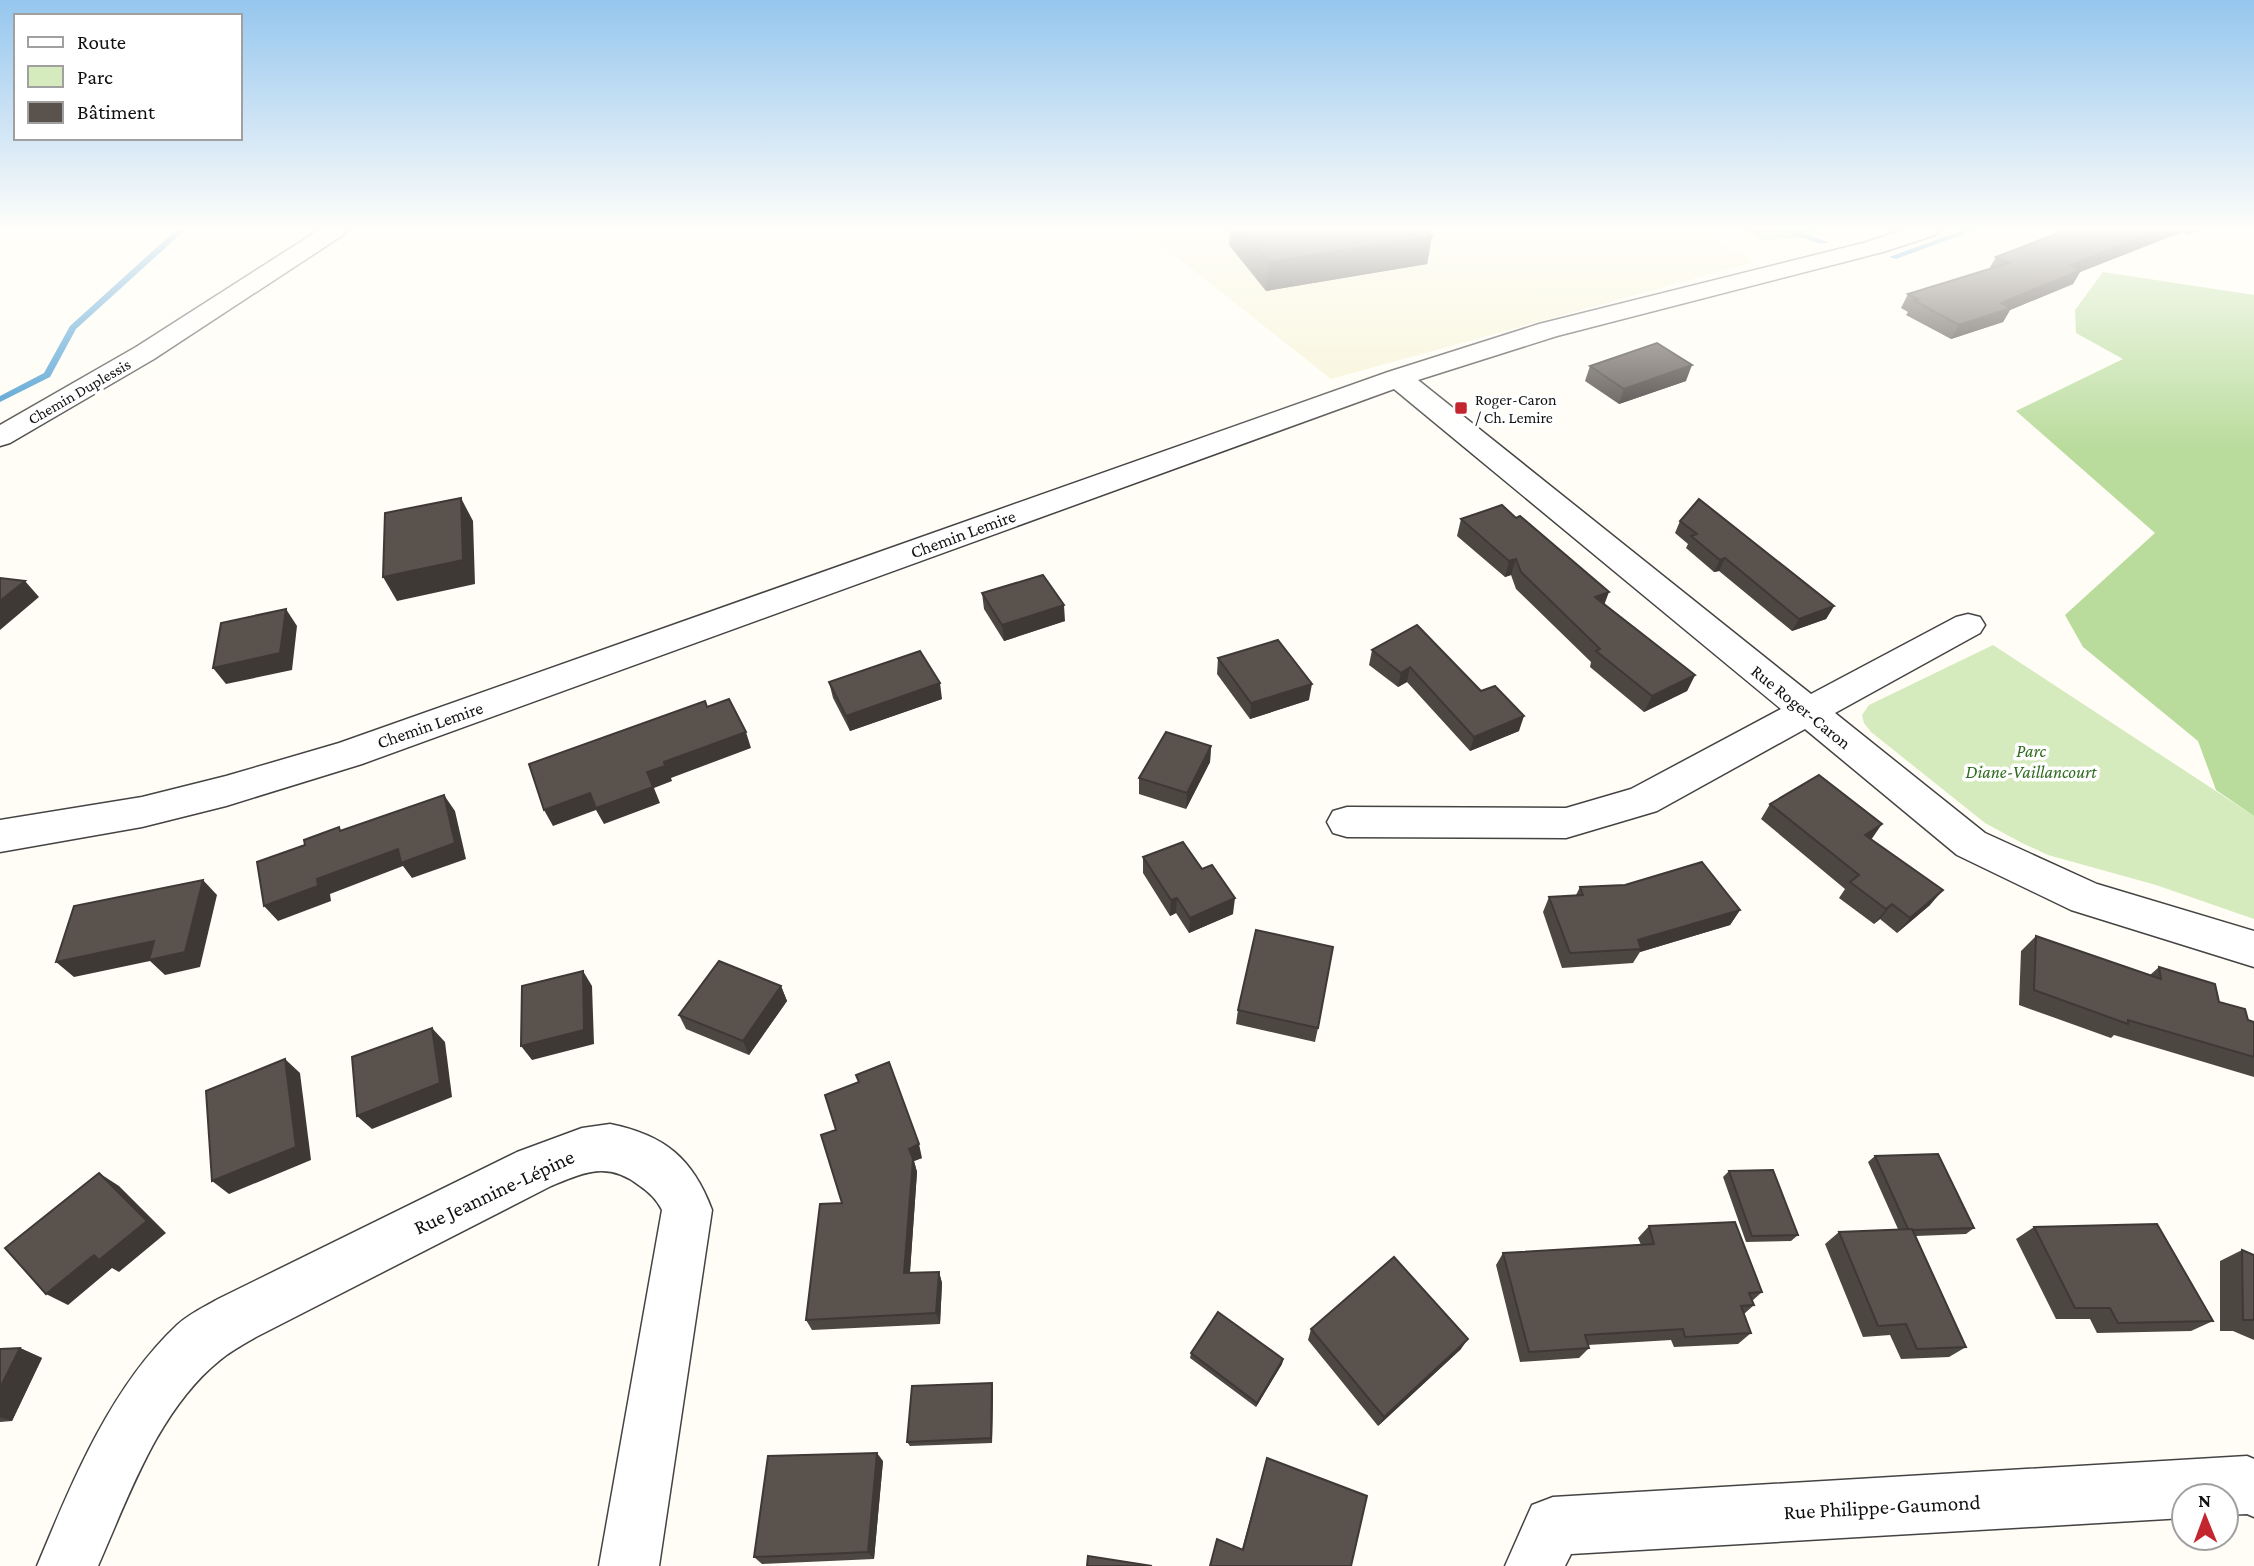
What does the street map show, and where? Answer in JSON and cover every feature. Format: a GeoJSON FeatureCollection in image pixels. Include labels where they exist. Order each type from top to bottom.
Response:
{"type":"FeatureCollection","features":[{"type":"Feature","properties":{"kind":"street","name":"Chemin Duplessis"},"geometry":{"type":"LineString","coordinates":[[0,437],[145,353],[222,303]]}},
{"type":"Feature","properties":{"kind":"street","name":"Chemin Lemire"},"geometry":{"type":"LineString","coordinates":[[0,836],[142,812],[226,791],[349,754],[1398,378],[1548,330],[1654,303]]}},
{"type":"Feature","properties":{"kind":"street","name":"Rue Roger-Caron"},"geometry":{"type":"LineString","coordinates":[[1398,378],[1971,844],[2087,898],[2254,949]]}},
{"type":"Feature","properties":{"kind":"street"},"geometry":{"type":"LineString","coordinates":[[1347,822],[1566,823],[1643,800],[1968,625]]}},
{"type":"Feature","properties":{"kind":"street","name":"Rue Jeannine-Lépine"},"geometry":{"type":"LineString","coordinates":[[67,1566],[133,1426],[165,1379],[198,1342],[237,1318],[534,1169],[579,1151],[613,1146],[639,1154],[679,1186],[687,1210],[629,1566]]}},
{"type":"Feature","properties":{"kind":"street","name":"Rue Philippe-Gaumond"},"geometry":{"type":"LineString","coordinates":[[1535,1566],[1553,1526],[2247,1485],[2254,1488]]}},
{"type":"Feature","properties":{"kind":"shaded area"},"geometry":{"type":"Polygon","coordinates":[[[1235,303],[1606,303],[1331,379],[1235,303]]]}},
{"type":"Feature","properties":{"kind":"green space"},"geometry":{"type":"Polygon","coordinates":[[[2080,303],[2254,303],[2254,816],[2216,790],[2198,741],[2083,647],[2065,615],[2155,533],[2016,411],[2123,359],[2076,333],[2075,310],[2080,303]]]}},
{"type":"Feature","properties":{"kind":"green space","name":"Parc Diane-Vaillancourt"},"geometry":{"type":"Polygon","coordinates":[[[1993,645],[2254,816],[2254,919],[2156,885],[2048,855],[2022,843],[1985,823],[1871,732],[1864,723],[1862,715],[1869,705],[1993,645]]]}},
{"type":"Feature","properties":{"kind":"building"},"geometry":{"type":"Polygon","coordinates":[[[1919,303],[2001,303],[2011,308],[1959,325],[1919,303]]]}},
{"type":"Feature","properties":{"kind":"building"},"geometry":{"type":"Polygon","coordinates":[[[1657,343],[1692,365],[1624,389],[1590,366],[1657,343]]]}},
{"type":"Feature","properties":{"kind":"building"},"geometry":{"type":"Polygon","coordinates":[[[461,498],[463,560],[383,577],[385,513],[461,498]]]}},
{"type":"Feature","properties":{"kind":"building"},"geometry":{"type":"Polygon","coordinates":[[[1699,499],[1834,606],[1799,619],[1725,558],[1720,560],[1691,536],[1697,534],[1680,521],[1699,499]]]}},
{"type":"Feature","properties":{"kind":"building"},"geometry":{"type":"Polygon","coordinates":[[[1502,505],[1516,518],[1520,516],[1609,592],[1595,597],[1695,675],[1652,696],[1596,651],[1600,649],[1521,572],[1516,559],[1509,561],[1461,519],[1502,505]]]}},
{"type":"Feature","properties":{"kind":"building"},"geometry":{"type":"Polygon","coordinates":[[[1043,575],[1064,605],[1002,625],[982,593],[1043,575]]]}},
{"type":"Feature","properties":{"kind":"building"},"geometry":{"type":"Polygon","coordinates":[[[0,578],[25,581],[0,601],[0,578]]]}},
{"type":"Feature","properties":{"kind":"building"},"geometry":{"type":"Polygon","coordinates":[[[286,609],[280,653],[213,668],[221,623],[286,609]]]}},
{"type":"Feature","properties":{"kind":"building"},"geometry":{"type":"Polygon","coordinates":[[[1417,625],[1481,691],[1495,686],[1524,716],[1474,737],[1410,667],[1401,673],[1372,650],[1417,625]]]}},
{"type":"Feature","properties":{"kind":"building"},"geometry":{"type":"Polygon","coordinates":[[[1278,640],[1312,684],[1251,703],[1218,658],[1278,640]]]}},
{"type":"Feature","properties":{"kind":"building"},"geometry":{"type":"Polygon","coordinates":[[[920,651],[940,683],[846,716],[829,682],[920,651]]]}},
{"type":"Feature","properties":{"kind":"building"},"geometry":{"type":"Polygon","coordinates":[[[729,699],[746,732],[664,762],[665,766],[647,772],[653,787],[596,808],[590,793],[544,810],[529,764],[705,701],[707,707],[729,699]]]}},
{"type":"Feature","properties":{"kind":"building"},"geometry":{"type":"Polygon","coordinates":[[[1166,732],[1211,746],[1187,793],[1139,778],[1166,732]]]}},
{"type":"Feature","properties":{"kind":"building"},"geometry":{"type":"Polygon","coordinates":[[[1819,775],[1882,824],[1865,835],[1943,890],[1910,918],[1892,904],[1886,909],[1850,882],[1859,875],[1770,804],[1819,775]]]}},
{"type":"Feature","properties":{"kind":"building"},"geometry":{"type":"Polygon","coordinates":[[[444,795],[455,843],[401,863],[398,849],[317,879],[318,886],[264,906],[257,862],[305,845],[304,840],[339,827],[340,831],[444,795]]]}},
{"type":"Feature","properties":{"kind":"building"},"geometry":{"type":"Polygon","coordinates":[[[1183,842],[1202,869],[1212,865],[1235,898],[1190,918],[1177,898],[1171,900],[1143,857],[1183,842]]]}},
{"type":"Feature","properties":{"kind":"building"},"geometry":{"type":"Polygon","coordinates":[[[1702,862],[1740,910],[1638,940],[1641,949],[1570,953],[1549,897],[1583,895],[1580,887],[1625,885],[1702,862]]]}},
{"type":"Feature","properties":{"kind":"building"},"geometry":{"type":"Polygon","coordinates":[[[203,880],[185,952],[149,960],[154,941],[56,962],[74,906],[203,880]]]}},
{"type":"Feature","properties":{"kind":"building"},"geometry":{"type":"Polygon","coordinates":[[[1256,930],[1333,947],[1318,1028],[1238,1010],[1256,930]]]}},
{"type":"Feature","properties":{"kind":"building"},"geometry":{"type":"Polygon","coordinates":[[[2036,936],[2161,979],[2159,967],[2215,984],[2219,1002],[2245,1009],[2248,1020],[2254,1022],[2254,1057],[2128,1020],[2128,1024],[2034,990],[2036,936]]]}},
{"type":"Feature","properties":{"kind":"building"},"geometry":{"type":"Polygon","coordinates":[[[719,961],[781,986],[743,1041],[679,1015],[719,961]]]}},
{"type":"Feature","properties":{"kind":"building"},"geometry":{"type":"Polygon","coordinates":[[[583,971],[584,1030],[521,1046],[522,986],[583,971]]]}},
{"type":"Feature","properties":{"kind":"building"},"geometry":{"type":"Polygon","coordinates":[[[432,1028],[440,1083],[357,1116],[352,1057],[432,1028]]]}},
{"type":"Feature","properties":{"kind":"building"},"geometry":{"type":"Polygon","coordinates":[[[285,1059],[296,1147],[212,1181],[206,1091],[285,1059]]]}},
{"type":"Feature","properties":{"kind":"building"},"geometry":{"type":"Polygon","coordinates":[[[889,1062],[919,1144],[909,1149],[913,1159],[904,1273],[939,1272],[936,1313],[806,1320],[820,1204],[842,1203],[821,1135],[836,1130],[825,1095],[859,1082],[856,1075],[889,1062]]]}},
{"type":"Feature","properties":{"kind":"building"},"geometry":{"type":"Polygon","coordinates":[[[1938,1154],[1974,1228],[1908,1229],[1875,1156],[1938,1154]]]}},
{"type":"Feature","properties":{"kind":"building"},"geometry":{"type":"Polygon","coordinates":[[[1773,1170],[1798,1235],[1752,1236],[1729,1171],[1773,1170]]]}},
{"type":"Feature","properties":{"kind":"building"},"geometry":{"type":"Polygon","coordinates":[[[99,1173],[147,1221],[99,1260],[94,1255],[46,1294],[5,1248],[99,1173]]]}},
{"type":"Feature","properties":{"kind":"building"},"geometry":{"type":"Polygon","coordinates":[[[1735,1222],[1762,1292],[1749,1293],[1754,1305],[1741,1306],[1751,1333],[1685,1337],[1683,1329],[1585,1335],[1589,1348],[1529,1352],[1503,1253],[1654,1244],[1649,1226],[1735,1222]]]}},
{"type":"Feature","properties":{"kind":"building"},"geometry":{"type":"Polygon","coordinates":[[[2157,1224],[2213,1321],[2118,1323],[2110,1308],[2075,1308],[2034,1227],[2157,1224]]]}},
{"type":"Feature","properties":{"kind":"building"},"geometry":{"type":"Polygon","coordinates":[[[1912,1229],[1966,1347],[1917,1349],[1906,1324],[1878,1326],[1839,1232],[1912,1229]]]}},
{"type":"Feature","properties":{"kind":"building"},"geometry":{"type":"Polygon","coordinates":[[[2242,1250],[2254,1255],[2254,1320],[2243,1320],[2242,1250]]]}},
{"type":"Feature","properties":{"kind":"building"},"geometry":{"type":"Polygon","coordinates":[[[1394,1257],[1468,1339],[1384,1417],[1311,1329],[1394,1257]]]}},
{"type":"Feature","properties":{"kind":"building"},"geometry":{"type":"Polygon","coordinates":[[[1218,1312],[1283,1359],[1257,1403],[1191,1353],[1218,1312]]]}},
{"type":"Feature","properties":{"kind":"building"},"geometry":{"type":"Polygon","coordinates":[[[20,1348],[0,1388],[0,1349],[20,1348]]]}},
{"type":"Feature","properties":{"kind":"building"},"geometry":{"type":"Polygon","coordinates":[[[992,1383],[991,1438],[907,1442],[912,1386],[992,1383]]]}},
{"type":"Feature","properties":{"kind":"building"},"geometry":{"type":"Polygon","coordinates":[[[877,1453],[868,1552],[754,1557],[768,1456],[877,1453]]]}},
{"type":"Feature","properties":{"kind":"building"},"geometry":{"type":"Polygon","coordinates":[[[1267,1458],[1367,1496],[1351,1566],[1210,1566],[1217,1539],[1243,1550],[1267,1458]]]}},
{"type":"Feature","properties":{"kind":"building"},"geometry":{"type":"Polygon","coordinates":[[[1088,1556],[1152,1566],[1087,1566],[1088,1556]]]}},
{"type":"Feature","properties":{"kind":"waterway"},"geometry":{"type":"LineString","coordinates":[[0,399],[47,375],[73,328],[100,303]]}},
{"type":"Feature","properties":{"kind":"place","name":"Roger-Caron / Ch. Lemire"},"geometry":{"type":"Point","coordinates":[1461,408]}}]}
